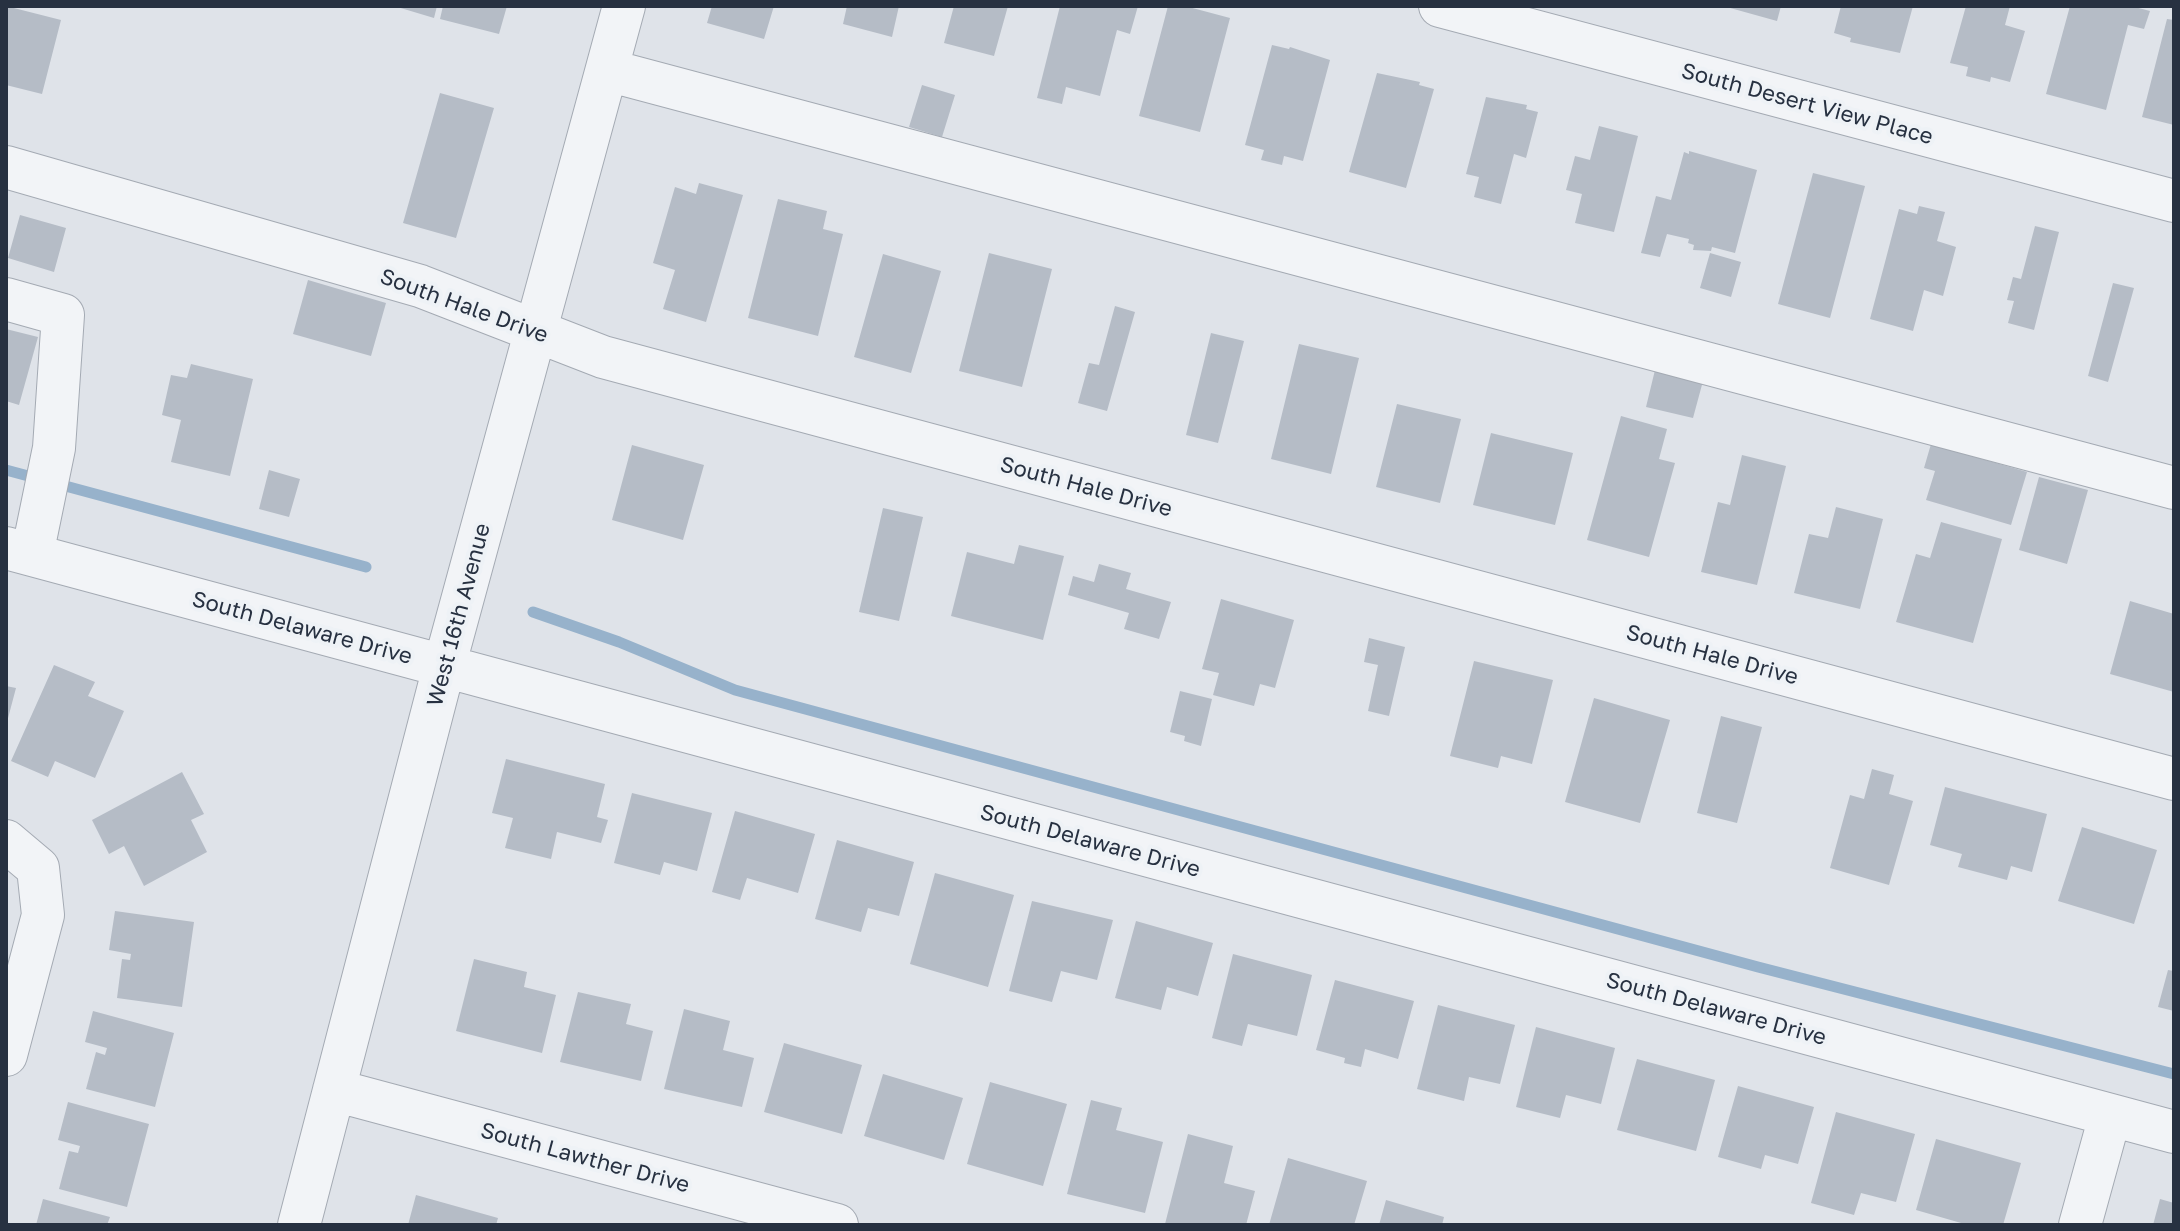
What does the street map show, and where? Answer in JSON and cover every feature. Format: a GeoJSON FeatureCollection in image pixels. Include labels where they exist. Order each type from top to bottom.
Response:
{"type":"FeatureCollection","features":[{"type":"Feature","properties":{"kind":"street","name":"West 16th Avenue"},"geometry":{"type":"LineString","coordinates":[[299,1225],[444,667],[624,6]]}},
{"type":"Feature","properties":{"kind":"street","name":"South Desert View Place"},"geometry":{"type":"LineString","coordinates":[[1440,6],[2174,201]]}},
{"type":"Feature","properties":{"kind":"street"},"geometry":{"type":"LineString","coordinates":[[607,70],[2174,488]]}},
{"type":"Feature","properties":{"kind":"street","name":"South Hale Drive"},"geometry":{"type":"LineString","coordinates":[[6,167],[420,286],[603,357],[2174,779]]}},
{"type":"Feature","properties":{"kind":"street"},"geometry":{"type":"LineString","coordinates":[[6,299],[63,315],[54,448],[19,552]]}},
{"type":"Feature","properties":{"kind":"street","name":"South Delaware Drive"},"geometry":{"type":"LineString","coordinates":[[19,552],[2174,1132]]}},
{"type":"Feature","properties":{"kind":"street"},"geometry":{"type":"LineString","coordinates":[[6,841],[38,868],[43,915],[6,1055]]}},
{"type":"Feature","properties":{"kind":"street","name":"South Lawther Drive"},"geometry":{"type":"LineString","coordinates":[[334,1090],[837,1225]]}},
{"type":"Feature","properties":{"kind":"street"},"geometry":{"type":"LineString","coordinates":[[2080,1225],[2110,1116]]}},
{"type":"Feature","properties":{"kind":"building"},"geometry":{"type":"Polygon","coordinates":[[[6,6],[61,20],[42,94],[6,85],[6,6]]]}},
{"type":"Feature","properties":{"kind":"building"},"geometry":{"type":"Polygon","coordinates":[[[394,6],[437,6],[434,18],[394,6]]]}},
{"type":"Feature","properties":{"kind":"building"},"geometry":{"type":"Polygon","coordinates":[[[443,6],[507,6],[499,34],[440,19],[443,6]]]}},
{"type":"Feature","properties":{"kind":"building"},"geometry":{"type":"Polygon","coordinates":[[[712,6],[774,6],[764,39],[707,23],[712,6]]]}},
{"type":"Feature","properties":{"kind":"building"},"geometry":{"type":"Polygon","coordinates":[[[847,6],[899,6],[892,37],[843,24],[847,6]]]}},
{"type":"Feature","properties":{"kind":"building"},"geometry":{"type":"Polygon","coordinates":[[[954,6],[1008,6],[994,56],[944,43],[954,6]]]}},
{"type":"Feature","properties":{"kind":"building"},"geometry":{"type":"Polygon","coordinates":[[[1060,6],[1138,6],[1130,34],[1117,30],[1100,96],[1066,87],[1062,104],[1037,98],[1060,6]]]}},
{"type":"Feature","properties":{"kind":"building"},"geometry":{"type":"Polygon","coordinates":[[[1168,6],[1185,6],[1230,18],[1200,132],[1139,116],[1168,6]]]}},
{"type":"Feature","properties":{"kind":"building"},"geometry":{"type":"Polygon","coordinates":[[[1723,6],[1781,6],[1777,21],[1723,6]]]}},
{"type":"Feature","properties":{"kind":"building"},"geometry":{"type":"Polygon","coordinates":[[[1841,6],[1913,6],[1900,53],[1850,42],[1851,38],[1834,33],[1841,6]]]}},
{"type":"Feature","properties":{"kind":"building"},"geometry":{"type":"Polygon","coordinates":[[[1966,6],[2010,6],[2005,25],[2025,31],[2010,82],[1991,77],[1990,82],[1966,76],[1968,67],[1950,63],[1966,6]]]}},
{"type":"Feature","properties":{"kind":"building"},"geometry":{"type":"Polygon","coordinates":[[[2070,6],[2131,6],[2150,11],[2144,29],[2128,25],[2106,110],[2046,94],[2070,6]]]}},
{"type":"Feature","properties":{"kind":"building"},"geometry":{"type":"Polygon","coordinates":[[[2167,19],[2174,20],[2174,125],[2142,117],[2167,19]]]}},
{"type":"Feature","properties":{"kind":"building"},"geometry":{"type":"Polygon","coordinates":[[[1272,45],[1290,47],[1330,60],[1303,161],[1284,156],[1282,165],[1261,160],[1264,150],[1245,145],[1272,45]]]}},
{"type":"Feature","properties":{"kind":"building"},"geometry":{"type":"Polygon","coordinates":[[[1377,73],[1420,82],[1419,85],[1434,89],[1406,188],[1349,172],[1377,73]]]}},
{"type":"Feature","properties":{"kind":"building"},"geometry":{"type":"Polygon","coordinates":[[[922,85],[955,95],[942,137],[909,127],[922,85]]]}},
{"type":"Feature","properties":{"kind":"building"},"geometry":{"type":"Polygon","coordinates":[[[440,93],[494,108],[456,238],[403,223],[440,93]]]}},
{"type":"Feature","properties":{"kind":"building"},"geometry":{"type":"Polygon","coordinates":[[[1486,97],[1527,105],[1526,109],[1538,112],[1526,158],[1514,154],[1501,204],[1474,197],[1479,177],[1466,174],[1486,97]]]}},
{"type":"Feature","properties":{"kind":"building"},"geometry":{"type":"Polygon","coordinates":[[[1599,126],[1638,136],[1614,232],[1575,223],[1582,194],[1566,190],[1575,156],[1590,160],[1599,126]]]}},
{"type":"Feature","properties":{"kind":"building"},"geometry":{"type":"Polygon","coordinates":[[[1689,151],[1757,170],[1735,253],[1712,247],[1711,251],[1693,250],[1694,245],[1688,243],[1689,239],[1667,234],[1660,257],[1641,253],[1656,196],[1671,200],[1684,152],[1689,154],[1689,151]]]}},
{"type":"Feature","properties":{"kind":"building"},"geometry":{"type":"Polygon","coordinates":[[[1813,173],[1865,186],[1830,318],[1778,304],[1813,173]]]}},
{"type":"Feature","properties":{"kind":"building"},"geometry":{"type":"Polygon","coordinates":[[[699,183],[743,195],[706,322],[663,309],[675,270],[653,263],[675,187],[696,194],[699,183]]]}},
{"type":"Feature","properties":{"kind":"building"},"geometry":{"type":"Polygon","coordinates":[[[778,199],[827,211],[823,229],[843,234],[818,336],[748,318],[778,199]]]}},
{"type":"Feature","properties":{"kind":"building"},"geometry":{"type":"Polygon","coordinates":[[[1919,206],[1945,212],[1937,241],[1956,247],[1943,296],[1924,290],[1913,331],[1870,319],[1899,209],[1917,214],[1919,206]]]}},
{"type":"Feature","properties":{"kind":"building"},"geometry":{"type":"Polygon","coordinates":[[[20,215],[66,228],[54,272],[8,258],[20,215]]]}},
{"type":"Feature","properties":{"kind":"building"},"geometry":{"type":"Polygon","coordinates":[[[2035,226],[2059,232],[2034,330],[2008,323],[2014,301],[2007,300],[2013,277],[2021,279],[2035,226]]]}},
{"type":"Feature","properties":{"kind":"building"},"geometry":{"type":"Polygon","coordinates":[[[989,253],[1052,269],[1022,387],[959,371],[989,253]]]}},
{"type":"Feature","properties":{"kind":"building"},"geometry":{"type":"Polygon","coordinates":[[[1710,253],[1741,262],[1731,297],[1700,288],[1710,253]]]}},
{"type":"Feature","properties":{"kind":"building"},"geometry":{"type":"Polygon","coordinates":[[[883,254],[941,271],[911,373],[854,357],[883,254]]]}},
{"type":"Feature","properties":{"kind":"building"},"geometry":{"type":"Polygon","coordinates":[[[308,280],[386,303],[371,356],[293,334],[308,280]]]}},
{"type":"Feature","properties":{"kind":"building"},"geometry":{"type":"Polygon","coordinates":[[[2113,283],[2134,288],[2108,382],[2088,376],[2113,283]]]}},
{"type":"Feature","properties":{"kind":"building"},"geometry":{"type":"Polygon","coordinates":[[[1115,306],[1135,312],[1107,411],[1078,403],[1089,363],[1099,365],[1115,306]]]}},
{"type":"Feature","properties":{"kind":"building"},"geometry":{"type":"Polygon","coordinates":[[[6,329],[38,337],[19,405],[6,401],[6,329]]]}},
{"type":"Feature","properties":{"kind":"building"},"geometry":{"type":"Polygon","coordinates":[[[1211,333],[1244,341],[1218,443],[1186,435],[1211,333]]]}},
{"type":"Feature","properties":{"kind":"building"},"geometry":{"type":"Polygon","coordinates":[[[1299,344],[1359,358],[1331,474],[1271,459],[1299,344]]]}},
{"type":"Feature","properties":{"kind":"building"},"geometry":{"type":"Polygon","coordinates":[[[191,364],[253,379],[230,476],[171,462],[181,420],[162,415],[171,375],[187,378],[191,364]]]}},
{"type":"Feature","properties":{"kind":"building"},"geometry":{"type":"Polygon","coordinates":[[[1655,370],[1703,381],[1693,418],[1646,407],[1655,370]]]}},
{"type":"Feature","properties":{"kind":"building"},"geometry":{"type":"Polygon","coordinates":[[[1397,404],[1461,419],[1440,503],[1376,487],[1397,404]]]}},
{"type":"Feature","properties":{"kind":"building"},"geometry":{"type":"Polygon","coordinates":[[[1621,416],[1667,429],[1659,459],[1675,463],[1649,557],[1587,540],[1621,416]]]}},
{"type":"Feature","properties":{"kind":"building"},"geometry":{"type":"Polygon","coordinates":[[[1491,433],[1573,453],[1555,525],[1473,505],[1491,433]]]}},
{"type":"Feature","properties":{"kind":"building"},"geometry":{"type":"Polygon","coordinates":[[[1931,444],[2027,472],[2011,525],[1926,500],[1935,471],[1924,468],[1931,444]]]}},
{"type":"Feature","properties":{"kind":"building"},"geometry":{"type":"Polygon","coordinates":[[[632,445],[704,465],[683,540],[612,520],[632,445]]]}},
{"type":"Feature","properties":{"kind":"building"},"geometry":{"type":"Polygon","coordinates":[[[1742,455],[1786,466],[1757,585],[1701,572],[1718,502],[1730,505],[1742,455]]]}},
{"type":"Feature","properties":{"kind":"building"},"geometry":{"type":"Polygon","coordinates":[[[269,470],[300,479],[289,517],[259,509],[269,470]]]}},
{"type":"Feature","properties":{"kind":"building"},"geometry":{"type":"Polygon","coordinates":[[[2039,477],[2088,490],[2067,564],[2019,550],[2039,477]]]}},
{"type":"Feature","properties":{"kind":"building"},"geometry":{"type":"Polygon","coordinates":[[[1836,507],[1883,519],[1860,609],[1794,593],[1809,534],[1828,538],[1836,507]]]}},
{"type":"Feature","properties":{"kind":"building"},"geometry":{"type":"Polygon","coordinates":[[[883,508],[923,517],[899,621],[859,612],[883,508]]]}},
{"type":"Feature","properties":{"kind":"building"},"geometry":{"type":"Polygon","coordinates":[[[1941,522],[2002,539],[1973,643],[1896,622],[1916,554],[1930,558],[1941,522]]]}},
{"type":"Feature","properties":{"kind":"building"},"geometry":{"type":"Polygon","coordinates":[[[1019,545],[1064,556],[1043,640],[951,616],[967,552],[1014,564],[1019,545]]]}},
{"type":"Feature","properties":{"kind":"building"},"geometry":{"type":"Polygon","coordinates":[[[1099,564],[1131,573],[1126,589],[1171,602],[1159,639],[1124,629],[1129,613],[1068,595],[1073,576],[1094,582],[1099,564]]]}},
{"type":"Feature","properties":{"kind":"building"},"geometry":{"type":"Polygon","coordinates":[[[1221,599],[1294,620],[1275,688],[1260,684],[1254,706],[1213,695],[1219,673],[1202,669],[1221,599]]]}},
{"type":"Feature","properties":{"kind":"building"},"geometry":{"type":"Polygon","coordinates":[[[2130,601],[2174,614],[2174,692],[2110,674],[2130,601]]]}},
{"type":"Feature","properties":{"kind":"building"},"geometry":{"type":"Polygon","coordinates":[[[1369,638],[1405,647],[1389,716],[1368,711],[1378,665],[1364,662],[1369,638]]]}},
{"type":"Feature","properties":{"kind":"building"},"geometry":{"type":"Polygon","coordinates":[[[1474,661],[1553,680],[1532,764],[1501,756],[1498,768],[1450,756],[1474,661]]]}},
{"type":"Feature","properties":{"kind":"building"},"geometry":{"type":"Polygon","coordinates":[[[54,665],[95,682],[88,696],[124,711],[95,778],[55,761],[48,777],[11,761],[54,665]]]}},
{"type":"Feature","properties":{"kind":"building"},"geometry":{"type":"Polygon","coordinates":[[[6,686],[16,688],[7,722],[6,722],[6,686]]]}},
{"type":"Feature","properties":{"kind":"building"},"geometry":{"type":"Polygon","coordinates":[[[1180,691],[1212,699],[1201,746],[1184,741],[1185,736],[1170,732],[1180,691]]]}},
{"type":"Feature","properties":{"kind":"building"},"geometry":{"type":"Polygon","coordinates":[[[1594,698],[1670,720],[1640,823],[1565,802],[1594,698]]]}},
{"type":"Feature","properties":{"kind":"building"},"geometry":{"type":"Polygon","coordinates":[[[1721,716],[1762,727],[1737,823],[1697,813],[1721,716]]]}},
{"type":"Feature","properties":{"kind":"building"},"geometry":{"type":"Polygon","coordinates":[[[506,759],[605,784],[597,817],[608,820],[601,843],[557,832],[551,859],[505,848],[513,818],[492,813],[506,759]]]}},
{"type":"Feature","properties":{"kind":"building"},"geometry":{"type":"Polygon","coordinates":[[[1872,769],[1894,775],[1889,794],[1913,801],[1889,885],[1830,868],[1850,795],[1864,799],[1872,769]]]}},
{"type":"Feature","properties":{"kind":"building"},"geometry":{"type":"Polygon","coordinates":[[[182,772],[204,814],[191,820],[207,852],[144,886],[124,846],[109,854],[92,820],[182,772]]]}},
{"type":"Feature","properties":{"kind":"building"},"geometry":{"type":"Polygon","coordinates":[[[1945,787],[2047,814],[2032,872],[2011,866],[2007,880],[1958,867],[1962,854],[1930,845],[1945,787]]]}},
{"type":"Feature","properties":{"kind":"building"},"geometry":{"type":"Polygon","coordinates":[[[632,793],[712,813],[697,871],[664,862],[660,875],[614,863],[632,793]]]}},
{"type":"Feature","properties":{"kind":"building"},"geometry":{"type":"Polygon","coordinates":[[[735,811],[815,834],[798,893],[747,878],[740,900],[712,892],[735,811]]]}},
{"type":"Feature","properties":{"kind":"building"},"geometry":{"type":"Polygon","coordinates":[[[2082,827],[2157,850],[2134,924],[2058,901],[2082,827]]]}},
{"type":"Feature","properties":{"kind":"building"},"geometry":{"type":"Polygon","coordinates":[[[837,840],[914,862],[899,916],[868,908],[861,932],[815,919],[837,840]]]}},
{"type":"Feature","properties":{"kind":"building"},"geometry":{"type":"Polygon","coordinates":[[[935,873],[1014,895],[988,987],[910,964],[935,873]]]}},
{"type":"Feature","properties":{"kind":"building"},"geometry":{"type":"Polygon","coordinates":[[[1032,901],[1113,920],[1097,980],[1061,971],[1052,1002],[1009,991],[1032,901]]]}},
{"type":"Feature","properties":{"kind":"building"},"geometry":{"type":"Polygon","coordinates":[[[115,911],[194,922],[182,1007],[117,998],[122,959],[130,960],[131,954],[109,950],[115,911]]]}},
{"type":"Feature","properties":{"kind":"building"},"geometry":{"type":"Polygon","coordinates":[[[1136,921],[1213,943],[1198,996],[1167,987],[1161,1010],[1115,998],[1136,921]]]}},
{"type":"Feature","properties":{"kind":"building"},"geometry":{"type":"Polygon","coordinates":[[[1233,954],[1312,975],[1297,1036],[1248,1024],[1242,1046],[1212,1038],[1233,954]]]}},
{"type":"Feature","properties":{"kind":"building"},"geometry":{"type":"Polygon","coordinates":[[[474,959],[527,972],[524,987],[556,995],[542,1053],[456,1031],[474,959]]]}},
{"type":"Feature","properties":{"kind":"building"},"geometry":{"type":"Polygon","coordinates":[[[2168,970],[2174,971],[2174,1011],[2158,1007],[2168,970]]]}},
{"type":"Feature","properties":{"kind":"building"},"geometry":{"type":"Polygon","coordinates":[[[1335,980],[1414,1001],[1398,1059],[1365,1049],[1361,1067],[1344,1063],[1345,1058],[1316,1050],[1335,980]]]}},
{"type":"Feature","properties":{"kind":"building"},"geometry":{"type":"Polygon","coordinates":[[[578,992],[631,1004],[626,1024],[653,1031],[641,1081],[560,1062],[578,992]]]}},
{"type":"Feature","properties":{"kind":"building"},"geometry":{"type":"Polygon","coordinates":[[[1438,1005],[1515,1025],[1500,1084],[1469,1077],[1464,1101],[1417,1089],[1438,1005]]]}},
{"type":"Feature","properties":{"kind":"building"},"geometry":{"type":"Polygon","coordinates":[[[684,1009],[730,1021],[723,1050],[754,1058],[742,1107],[664,1089],[684,1009]]]}},
{"type":"Feature","properties":{"kind":"building"},"geometry":{"type":"Polygon","coordinates":[[[93,1011],[174,1033],[155,1107],[86,1089],[96,1052],[105,1055],[107,1048],[85,1042],[93,1011]]]}},
{"type":"Feature","properties":{"kind":"building"},"geometry":{"type":"Polygon","coordinates":[[[1536,1027],[1615,1048],[1601,1104],[1566,1095],[1560,1118],[1516,1107],[1536,1027]]]}},
{"type":"Feature","properties":{"kind":"building"},"geometry":{"type":"Polygon","coordinates":[[[784,1043],[862,1065],[842,1134],[764,1112],[784,1043]]]}},
{"type":"Feature","properties":{"kind":"building"},"geometry":{"type":"Polygon","coordinates":[[[1637,1059],[1715,1080],[1696,1151],[1617,1130],[1637,1059]]]}},
{"type":"Feature","properties":{"kind":"building"},"geometry":{"type":"Polygon","coordinates":[[[883,1074],[963,1098],[944,1160],[864,1136],[883,1074]]]}},
{"type":"Feature","properties":{"kind":"building"},"geometry":{"type":"Polygon","coordinates":[[[990,1082],[1067,1104],[1043,1186],[967,1164],[990,1082]]]}},
{"type":"Feature","properties":{"kind":"building"},"geometry":{"type":"Polygon","coordinates":[[[1738,1086],[1814,1107],[1798,1164],[1765,1155],[1761,1169],[1718,1157],[1738,1086]]]}},
{"type":"Feature","properties":{"kind":"building"},"geometry":{"type":"Polygon","coordinates":[[[1091,1100],[1122,1108],[1116,1130],[1163,1142],[1145,1213],[1067,1194],[1091,1100]]]}},
{"type":"Feature","properties":{"kind":"building"},"geometry":{"type":"Polygon","coordinates":[[[68,1102],[149,1124],[127,1207],[59,1189],[69,1151],[78,1153],[80,1146],[58,1140],[68,1102]]]}},
{"type":"Feature","properties":{"kind":"building"},"geometry":{"type":"Polygon","coordinates":[[[1836,1112],[1915,1134],[1896,1202],[1861,1193],[1854,1215],[1811,1203],[1836,1112]]]}},
{"type":"Feature","properties":{"kind":"building"},"geometry":{"type":"Polygon","coordinates":[[[1188,1134],[1233,1146],[1224,1183],[1255,1191],[1246,1225],[1165,1224],[1188,1134]]]}},
{"type":"Feature","properties":{"kind":"building"},"geometry":{"type":"Polygon","coordinates":[[[1936,1139],[2021,1163],[2003,1225],[1968,1225],[1916,1210],[1936,1139]]]}},
{"type":"Feature","properties":{"kind":"building"},"geometry":{"type":"Polygon","coordinates":[[[1288,1158],[1367,1181],[1354,1225],[1269,1225],[1288,1158]]]}},
{"type":"Feature","properties":{"kind":"building"},"geometry":{"type":"Polygon","coordinates":[[[416,1195],[498,1218],[496,1225],[408,1225],[416,1195]]]}},
{"type":"Feature","properties":{"kind":"building"},"geometry":{"type":"Polygon","coordinates":[[[43,1199],[110,1217],[107,1225],[36,1225],[43,1199]]]}},
{"type":"Feature","properties":{"kind":"building"},"geometry":{"type":"Polygon","coordinates":[[[2160,1199],[2174,1203],[2174,1225],[2153,1225],[2160,1199]]]}},
{"type":"Feature","properties":{"kind":"building"},"geometry":{"type":"Polygon","coordinates":[[[1386,1200],[1444,1217],[1442,1225],[1379,1225],[1386,1200]]]}},
{"type":"Feature","properties":{"kind":"waterway"},"geometry":{"type":"LineString","coordinates":[[6,470],[366,567]]}},
{"type":"Feature","properties":{"kind":"waterway"},"geometry":{"type":"LineString","coordinates":[[533,612],[619,642],[735,690],[1758,967],[2174,1074]]}}]}
